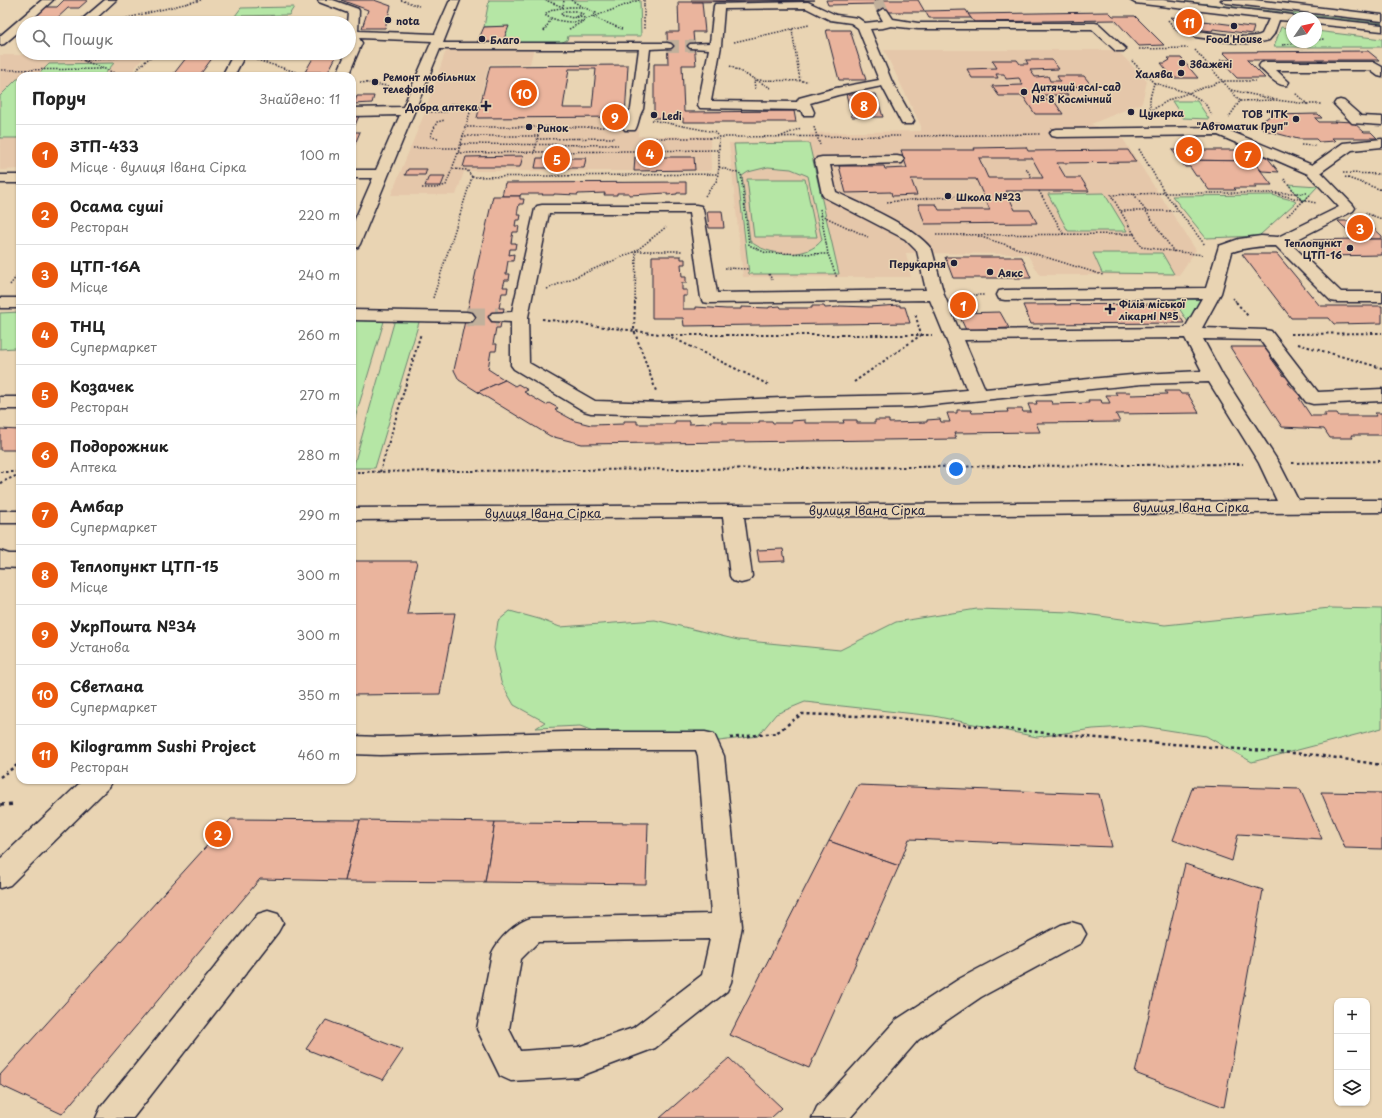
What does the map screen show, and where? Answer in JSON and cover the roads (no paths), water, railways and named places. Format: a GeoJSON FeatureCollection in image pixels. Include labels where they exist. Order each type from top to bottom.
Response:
{"type":"FeatureCollection","features":[{"type":"Feature","properties":{"kind":"street"},"geometry":{"type":"LineString","coordinates":[[32,16],[48,0]]}},
{"type":"Feature","properties":{"kind":"street"},"geometry":{"type":"LineString","coordinates":[[92,16],[110,0]]}},
{"type":"Feature","properties":{"kind":"street"},"geometry":{"type":"LineString","coordinates":[[323,0],[354,11],[353,16]]}},
{"type":"Feature","properties":{"kind":"street"},"geometry":{"type":"LineString","coordinates":[[356,234],[454,0]]}},
{"type":"Feature","properties":{"kind":"street"},"geometry":{"type":"LineString","coordinates":[[1135,0],[1164,2],[1286,17]]}},
{"type":"Feature","properties":{"kind":"street"},"geometry":{"type":"LineString","coordinates":[[1226,0],[1382,18]]}},
{"type":"Feature","properties":{"kind":"street"},"geometry":{"type":"LineString","coordinates":[[886,82],[836,92],[805,106],[704,105],[714,52],[719,6],[808,5],[834,18],[854,20],[863,26],[886,82],[906,121]]}},
{"type":"Feature","properties":{"kind":"street"},"geometry":{"type":"LineString","coordinates":[[1196,34],[1251,40],[1264,39],[1268,35],[1275,16]]}},
{"type":"Feature","properties":{"kind":"street"},"geometry":{"type":"LineString","coordinates":[[863,26],[883,24],[886,17],[918,26],[1095,26],[1120,49]]}},
{"type":"Feature","properties":{"kind":"street"},"geometry":{"type":"LineString","coordinates":[[1322,22],[1382,28]]}},
{"type":"Feature","properties":{"kind":"street"},"geometry":{"type":"LineString","coordinates":[[0,30],[16,30]]}},
{"type":"Feature","properties":{"kind":"street"},"geometry":{"type":"LineString","coordinates":[[0,42],[16,31]]}},
{"type":"Feature","properties":{"kind":"street"},"geometry":{"type":"LineString","coordinates":[[356,35],[437,42],[588,46],[644,42],[667,46]]}},
{"type":"Feature","properties":{"kind":"street"},"geometry":{"type":"LineString","coordinates":[[630,127],[632,116],[637,109],[644,42]]}},
{"type":"Feature","properties":{"kind":"street"},"geometry":{"type":"LineString","coordinates":[[585,61],[588,46]]}},
{"type":"Feature","properties":{"kind":"street"},"geometry":{"type":"LineString","coordinates":[[694,46],[714,52]]}},
{"type":"Feature","properties":{"kind":"street"},"geometry":{"type":"LineString","coordinates":[[230,72],[237,60]]}},
{"type":"Feature","properties":{"kind":"street"},"geometry":{"type":"LineString","coordinates":[[344,72],[349,60]]}},
{"type":"Feature","properties":{"kind":"street"},"geometry":{"type":"LineString","coordinates":[[1283,82],[1265,66],[1373,66],[1382,73]]}},
{"type":"Feature","properties":{"kind":"street"},"geometry":{"type":"LineString","coordinates":[[1340,104],[1357,120],[1382,121]]}},
{"type":"Feature","properties":{"kind":"street"},"geometry":{"type":"LineString","coordinates":[[356,112],[408,112]]}},
{"type":"Feature","properties":{"kind":"street"},"geometry":{"type":"LineString","coordinates":[[1057,133],[1220,131],[1313,171],[1348,208],[1280,242],[1261,241],[1239,244],[1226,249],[1218,257],[1213,293],[1191,333]]}},
{"type":"Feature","properties":{"kind":"street"},"geometry":{"type":"LineString","coordinates":[[1313,171],[1348,146],[1382,143]]}},
{"type":"Feature","properties":{"kind":"street"},"geometry":{"type":"LineString","coordinates":[[897,160],[822,161],[829,194],[910,236],[924,250],[936,295],[978,395]]}},
{"type":"Feature","properties":{"kind":"street"},"geometry":{"type":"LineString","coordinates":[[356,174],[381,174]]}},
{"type":"Feature","properties":{"kind":"street"},"geometry":{"type":"LineString","coordinates":[[0,179],[16,178]]}},
{"type":"Feature","properties":{"kind":"street"},"geometry":{"type":"LineString","coordinates":[[936,295],[709,298],[696,209],[542,209],[519,317],[520,365],[591,407],[663,409],[807,403],[912,401],[1142,379],[1214,376]]}},
{"type":"Feature","properties":{"kind":"street"},"geometry":{"type":"LineString","coordinates":[[1280,242],[1337,297],[1382,297]]}},
{"type":"Feature","properties":{"kind":"street"},"geometry":{"type":"LineString","coordinates":[[1006,295],[1213,293]]}},
{"type":"Feature","properties":{"kind":"street"},"geometry":{"type":"LineString","coordinates":[[0,303],[16,303]]}},
{"type":"Feature","properties":{"kind":"street"},"geometry":{"type":"LineString","coordinates":[[356,315],[466,317]]}},
{"type":"Feature","properties":{"kind":"street"},"geometry":{"type":"LineString","coordinates":[[498,317],[519,317]]}},
{"type":"Feature","properties":{"kind":"street"},"geometry":{"type":"LineString","coordinates":[[952,335],[1191,333],[1265,335],[1313,398],[1382,395]]}},
{"type":"Feature","properties":{"kind":"street"},"geometry":{"type":"LineString","coordinates":[[1191,333],[1214,376],[1269,464],[1291,506]]}},
{"type":"Feature","properties":{"kind":"street"},"geometry":{"type":"LineString","coordinates":[[0,404],[16,403]]}},
{"type":"Feature","properties":{"kind":"street","name":"вулиця Івана Сірка"},"geometry":{"type":"LineString","coordinates":[[356,514],[1382,506]]}},
{"type":"Feature","properties":{"kind":"street"},"geometry":{"type":"LineString","coordinates":[[732,511],[741,576]]}},
{"type":"Feature","properties":{"kind":"street"},"geometry":{"type":"LineString","coordinates":[[0,517],[16,517]]}},
{"type":"Feature","properties":{"kind":"street"},"geometry":{"type":"LineString","coordinates":[[0,558],[3,561],[16,561]]}},
{"type":"Feature","properties":{"kind":"street"},"geometry":{"type":"LineString","coordinates":[[356,745],[380,746],[566,741],[705,741],[711,756],[727,926],[716,982],[644,1038],[578,1062],[511,1066],[493,1029],[507,953],[531,930],[727,926]]}},
{"type":"Feature","properties":{"kind":"street"},"geometry":{"type":"LineString","coordinates":[[0,877],[96,784]]}},
{"type":"Feature","properties":{"kind":"street"},"geometry":{"type":"LineString","coordinates":[[113,1118],[268,923]]}},
{"type":"Feature","properties":{"kind":"street"},"geometry":{"type":"LineString","coordinates":[[829,1118],[907,1030],[970,988],[1071,934]]}},
{"type":"Feature","properties":{"kind":"tunnel"},"geometry":{"type":"LineString","coordinates":[[878,0],[883,12]]}},
{"type":"Feature","properties":{"kind":"tunnel"},"geometry":{"type":"LineString","coordinates":[[667,46],[694,46]]}},
{"type":"Feature","properties":{"kind":"tunnel"},"geometry":{"type":"LineString","coordinates":[[466,317],[498,317]]}},
{"type":"Feature","properties":{"kind":"place","name":"nota"},"geometry":{"type":"Point","coordinates":[388,20]}},
{"type":"Feature","properties":{"kind":"place","name":"Kilogramm Sushi Project"},"geometry":{"type":"Point","coordinates":[1189,22]}},
{"type":"Feature","properties":{"kind":"place","name":"Food House"},"geometry":{"type":"Point","coordinates":[1234,26]}},
{"type":"Feature","properties":{"kind":"place","name":"Благо"},"geometry":{"type":"Point","coordinates":[482,39]}},
{"type":"Feature","properties":{"kind":"place","name":"Зважені"},"geometry":{"type":"Point","coordinates":[1182,63]}},
{"type":"Feature","properties":{"kind":"place","name":"Халява"},"geometry":{"type":"Point","coordinates":[1181,73]}},
{"type":"Feature","properties":{"kind":"place","name":"Ремонт мобільних телефонів"},"geometry":{"type":"Point","coordinates":[375,82]}},
{"type":"Feature","properties":{"kind":"place","name":"Дитячий яслі-сад № 8 Космічний"},"geometry":{"type":"Point","coordinates":[1024,92]}},
{"type":"Feature","properties":{"kind":"place","name":"Светлана"},"geometry":{"type":"Point","coordinates":[524,93]}},
{"type":"Feature","properties":{"kind":"place","name":"Теплопункт ЦТП-15"},"geometry":{"type":"Point","coordinates":[864,105]}},
{"type":"Feature","properties":{"kind":"place","name":"Добра аптека"},"geometry":{"type":"Point","coordinates":[486,106]}},
{"type":"Feature","properties":{"kind":"place","name":"Цукерка"},"geometry":{"type":"Point","coordinates":[1131,112]}},
{"type":"Feature","properties":{"kind":"place","name":"Ledi"},"geometry":{"type":"Point","coordinates":[654,115]}},
{"type":"Feature","properties":{"kind":"place","name":"УкрПошта №34"},"geometry":{"type":"Point","coordinates":[615,117]}},
{"type":"Feature","properties":{"kind":"place","name":"ТОВ \"ІТК \"Автоматик Груп\""},"geometry":{"type":"Point","coordinates":[1296,119]}},
{"type":"Feature","properties":{"kind":"place","name":"Ринок"},"geometry":{"type":"Point","coordinates":[529,127]}},
{"type":"Feature","properties":{"kind":"place","name":"Подорожник"},"geometry":{"type":"Point","coordinates":[1189,150]}},
{"type":"Feature","properties":{"kind":"place","name":"ТНЦ"},"geometry":{"type":"Point","coordinates":[650,153]}},
{"type":"Feature","properties":{"kind":"place","name":"Амбар"},"geometry":{"type":"Point","coordinates":[1248,155]}},
{"type":"Feature","properties":{"kind":"place","name":"Козачек"},"geometry":{"type":"Point","coordinates":[557,159]}},
{"type":"Feature","properties":{"kind":"place","name":"Школа №23"},"geometry":{"type":"Point","coordinates":[948,196]}},
{"type":"Feature","properties":{"kind":"place","name":"ЦТП-16А"},"geometry":{"type":"Point","coordinates":[1360,228]}},
{"type":"Feature","properties":{"kind":"place","name":"Теплопункт ЦТП-16"},"geometry":{"type":"Point","coordinates":[1350,248]}},
{"type":"Feature","properties":{"kind":"place","name":"Перукарня"},"geometry":{"type":"Point","coordinates":[954,263]}},
{"type":"Feature","properties":{"kind":"place","name":"Аякс"},"geometry":{"type":"Point","coordinates":[990,272]}},
{"type":"Feature","properties":{"kind":"place","name":"ЗТП-433"},"geometry":{"type":"Point","coordinates":[963,305]}},
{"type":"Feature","properties":{"kind":"place","name":"Філія міської лікарні №5"},"geometry":{"type":"Point","coordinates":[1110,309]}},
{"type":"Feature","properties":{"kind":"place","name":"Осама суші"},"geometry":{"type":"Point","coordinates":[218,834]}}]}
